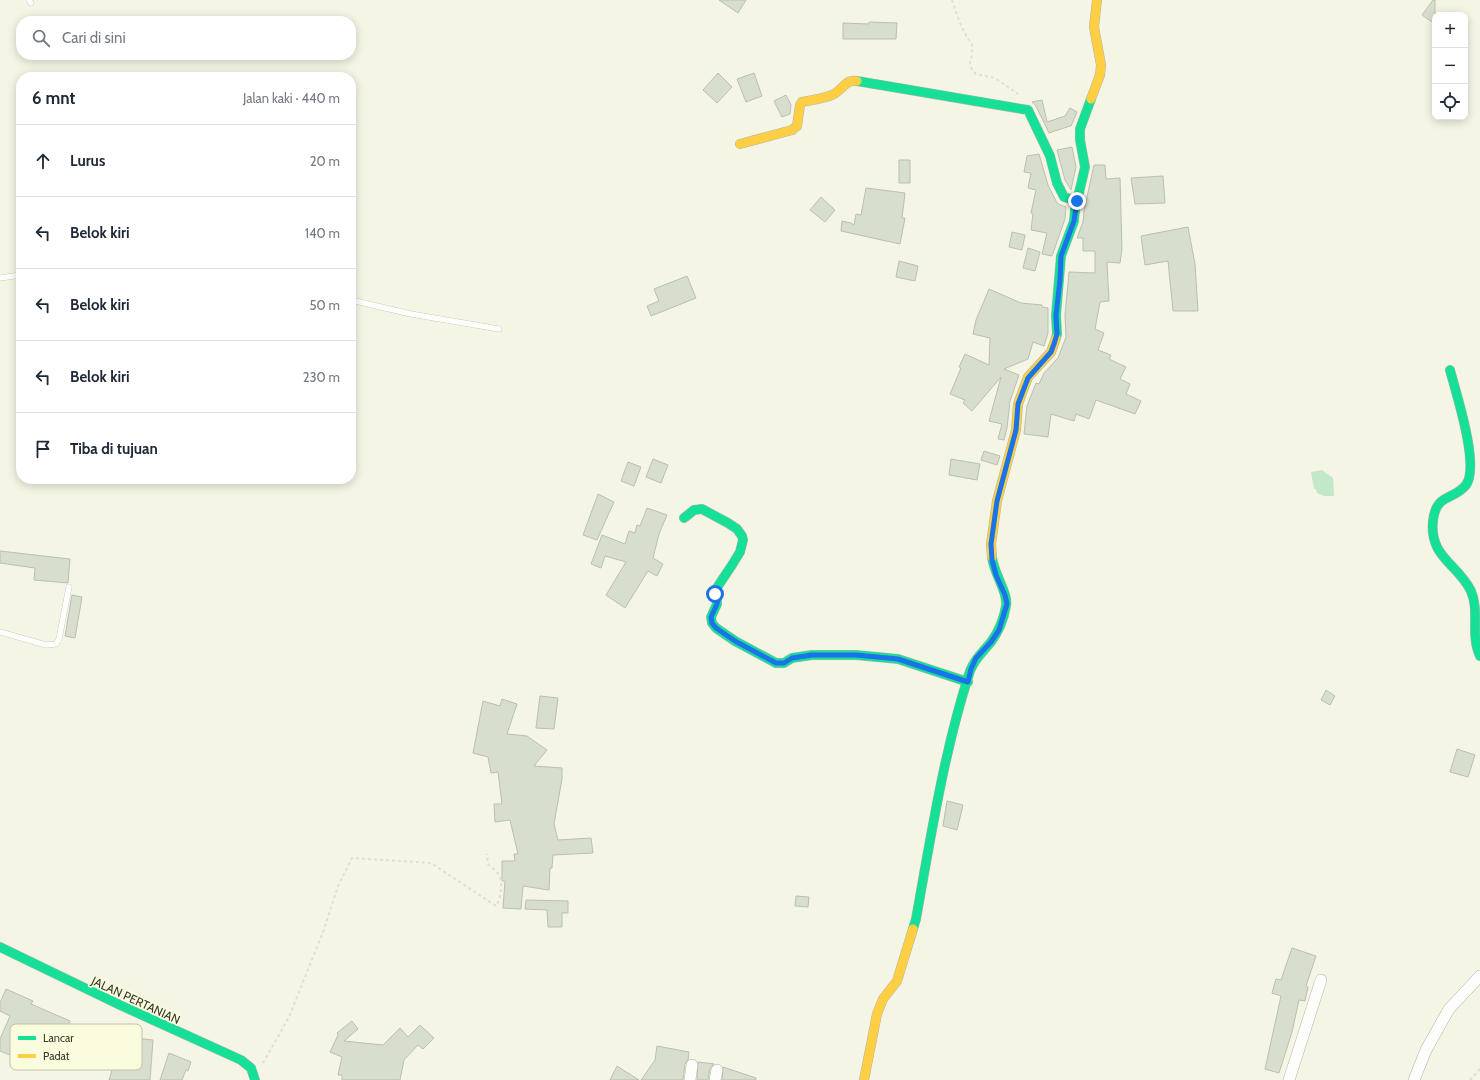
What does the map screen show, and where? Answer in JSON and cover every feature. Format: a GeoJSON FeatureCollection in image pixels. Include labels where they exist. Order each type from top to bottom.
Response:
{"type":"FeatureCollection","features":[{"type":"Feature","properties":{"kind":"street"},"geometry":{"type":"LineString","coordinates":[[864,1080],[877,1014],[882,999],[897,981],[916,919],[951,737],[971,669],[976,658],[991,642],[999,630],[1007,604],[992,560],[991,544],[997,501],[1016,430],[1018,404],[1028,378],[1051,352],[1057,334],[1056,315],[1061,256],[1074,221],[1085,167],[1080,140],[1080,129],[1100,75],[1101,66],[1094,27],[1097,0]]}},
{"type":"Feature","properties":{"kind":"street"},"geometry":{"type":"LineString","coordinates":[[740,144],[792,130],[797,126],[800,105],[802,102],[842,90],[847,82],[852,80],[1024,109],[1028,110],[1041,135],[1050,156],[1057,183],[1064,197],[1077,201]]}},
{"type":"Feature","properties":{"kind":"street"},"geometry":{"type":"LineString","coordinates":[[1450,370],[1470,448],[1472,468],[1470,476],[1463,488],[1440,501],[1435,513],[1433,530],[1436,546],[1446,562],[1470,586],[1477,616],[1476,645],[1480,656]]}},
{"type":"Feature","properties":{"kind":"street"},"geometry":{"type":"LineString","coordinates":[[684,518],[692,510],[697,508],[702,509],[733,525],[740,532],[743,540],[740,550],[732,567],[716,589],[717,604],[711,617],[712,623],[716,628],[735,641],[776,663],[784,663],[792,658],[812,655],[856,655],[898,659],[968,682]]}},
{"type":"Feature","properties":{"kind":"street","name":"JALAN PERTANIAN"},"geometry":{"type":"LineString","coordinates":[[0,947],[97,995],[241,1060],[250,1066],[254,1079]]}},
{"type":"Feature","properties":{"kind":"street"},"geometry":{"type":"LineString","coordinates":[[1414,1080],[1426,1050],[1449,1009],[1480,976]]}},
{"type":"Feature","properties":{"kind":"street"},"geometry":{"type":"LineString","coordinates":[[1289,1080],[1321,980]]}},
{"type":"Feature","properties":{"kind":"street"},"geometry":{"type":"LineString","coordinates":[[690,1080],[692,1065]]}},
{"type":"Feature","properties":{"kind":"lane"},"geometry":{"type":"LineString","coordinates":[[0,278],[16,276]]}},
{"type":"Feature","properties":{"kind":"lane"},"geometry":{"type":"LineString","coordinates":[[356,301],[411,314],[499,329]]}},
{"type":"Feature","properties":{"kind":"lane"},"geometry":{"type":"LineString","coordinates":[[0,632],[46,644],[56,644],[59,640],[68,587]]}},
{"type":"Feature","properties":{"kind":"path"},"geometry":{"type":"LineString","coordinates":[[952,0],[961,25],[972,44],[970,63],[972,70],[976,74],[995,78],[1007,88],[1027,99],[1024,109]]}},
{"type":"Feature","properties":{"kind":"path"},"geometry":{"type":"LineString","coordinates":[[254,1079],[289,1017],[324,932],[338,886],[352,858],[431,863],[496,906],[500,900],[501,887],[499,874],[488,864],[487,854]]}},
{"type":"Feature","properties":{"kind":"path"},"geometry":{"type":"LineString","coordinates":[[1470,1080],[1480,1068]]}},
{"type":"Feature","properties":{"kind":"shaded area"},"geometry":{"type":"Polygon","coordinates":[[[1322,470],[1333,478],[1334,496],[1324,496],[1317,493],[1316,489],[1314,489],[1311,472],[1322,470]]]}},
{"type":"Feature","properties":{"kind":"building"},"geometry":{"type":"Polygon","coordinates":[[[719,0],[746,0],[738,13],[719,0]]]}},
{"type":"Feature","properties":{"kind":"building"},"geometry":{"type":"Polygon","coordinates":[[[1433,0],[1435,0],[1435,12],[1432,12],[1432,22],[1422,15],[1433,0]]]}},
{"type":"Feature","properties":{"kind":"building"},"geometry":{"type":"Polygon","coordinates":[[[869,22],[897,23],[896,39],[843,39],[843,23],[869,24],[869,22]]]}},
{"type":"Feature","properties":{"kind":"building"},"geometry":{"type":"Polygon","coordinates":[[[718,73],[732,87],[717,103],[703,90],[718,73]]]}},
{"type":"Feature","properties":{"kind":"building"},"geometry":{"type":"Polygon","coordinates":[[[754,73],[762,96],[746,102],[737,79],[754,73]]]}},
{"type":"Feature","properties":{"kind":"building"},"geometry":{"type":"Polygon","coordinates":[[[786,95],[791,105],[790,114],[782,117],[774,101],[786,95]]]}},
{"type":"Feature","properties":{"kind":"building"},"geometry":{"type":"Polygon","coordinates":[[[1042,100],[1047,122],[1065,116],[1070,108],[1077,112],[1071,126],[1049,133],[1036,106],[1032,102],[1042,100]]]}},
{"type":"Feature","properties":{"kind":"building"},"geometry":{"type":"Polygon","coordinates":[[[1072,147],[1076,167],[1071,190],[1065,180],[1057,150],[1072,147]]]}},
{"type":"Feature","properties":{"kind":"building"},"geometry":{"type":"Polygon","coordinates":[[[1039,154],[1048,185],[1056,201],[1058,204],[1066,207],[1065,219],[1052,256],[1042,254],[1047,233],[1031,230],[1033,214],[1031,213],[1036,190],[1028,188],[1031,173],[1024,172],[1027,156],[1039,154]]]}},
{"type":"Feature","properties":{"kind":"building"},"geometry":{"type":"Polygon","coordinates":[[[899,160],[910,160],[910,183],[899,183],[899,160]]]}},
{"type":"Feature","properties":{"kind":"building"},"geometry":{"type":"Polygon","coordinates":[[[1094,165],[1105,165],[1106,179],[1120,178],[1122,249],[1120,263],[1107,262],[1109,301],[1100,302],[1095,329],[1104,333],[1098,350],[1111,355],[1109,359],[1126,367],[1120,379],[1130,384],[1126,394],[1141,401],[1135,414],[1096,400],[1089,419],[1076,414],[1074,421],[1051,414],[1048,437],[1024,434],[1027,406],[1036,383],[1039,384],[1044,373],[1058,358],[1066,337],[1065,315],[1069,272],[1095,273],[1095,251],[1083,251],[1083,238],[1077,238],[1083,222],[1094,165]]]}},
{"type":"Feature","properties":{"kind":"building"},"geometry":{"type":"Polygon","coordinates":[[[1163,176],[1165,203],[1135,204],[1131,178],[1163,176]]]}},
{"type":"Feature","properties":{"kind":"building"},"geometry":{"type":"Polygon","coordinates":[[[866,188],[905,193],[902,218],[905,218],[900,244],[841,231],[842,221],[854,225],[856,214],[861,215],[866,188]]]}},
{"type":"Feature","properties":{"kind":"building"},"geometry":{"type":"Polygon","coordinates":[[[821,197],[835,210],[825,222],[810,210],[821,197]]]}},
{"type":"Feature","properties":{"kind":"building"},"geometry":{"type":"Polygon","coordinates":[[[1188,227],[1195,264],[1198,311],[1173,311],[1168,261],[1145,265],[1141,236],[1188,227]]]}},
{"type":"Feature","properties":{"kind":"building"},"geometry":{"type":"Polygon","coordinates":[[[1012,232],[1025,235],[1022,250],[1009,247],[1012,232]]]}},
{"type":"Feature","properties":{"kind":"building"},"geometry":{"type":"Polygon","coordinates":[[[1028,248],[1040,252],[1035,271],[1023,268],[1028,248]]]}},
{"type":"Feature","properties":{"kind":"building"},"geometry":{"type":"Polygon","coordinates":[[[899,261],[918,266],[915,281],[896,277],[899,261]]]}},
{"type":"Feature","properties":{"kind":"building"},"geometry":{"type":"Polygon","coordinates":[[[687,276],[696,298],[651,316],[647,306],[659,301],[654,289],[687,276]]]}},
{"type":"Feature","properties":{"kind":"building"},"geometry":{"type":"Polygon","coordinates":[[[989,289],[1021,303],[1042,305],[1042,307],[1048,308],[1048,333],[1044,346],[1033,342],[1028,359],[1004,369],[1019,375],[1010,401],[1004,440],[998,439],[1002,424],[989,421],[1001,377],[972,411],[963,403],[965,400],[950,394],[965,354],[989,365],[990,338],[973,334],[976,320],[989,289]]]}},
{"type":"Feature","properties":{"kind":"building"},"geometry":{"type":"Polygon","coordinates":[[[984,451],[1000,456],[997,465],[981,460],[984,451]]]}},
{"type":"Feature","properties":{"kind":"building"},"geometry":{"type":"Polygon","coordinates":[[[653,459],[668,465],[661,483],[646,477],[653,459]]]}},
{"type":"Feature","properties":{"kind":"building"},"geometry":{"type":"Polygon","coordinates":[[[951,459],[980,464],[977,480],[949,475],[951,459]]]}},
{"type":"Feature","properties":{"kind":"building"},"geometry":{"type":"Polygon","coordinates":[[[628,462],[641,467],[634,486],[621,481],[628,462]]]}},
{"type":"Feature","properties":{"kind":"building"},"geometry":{"type":"Polygon","coordinates":[[[598,494],[614,502],[597,540],[583,535],[598,494]]]}},
{"type":"Feature","properties":{"kind":"building"},"geometry":{"type":"Polygon","coordinates":[[[647,508],[667,515],[659,534],[653,558],[663,564],[657,576],[648,571],[625,608],[606,595],[626,562],[605,556],[601,568],[591,564],[602,535],[625,544],[629,531],[635,533],[637,525],[640,526],[647,508]]]}},
{"type":"Feature","properties":{"kind":"building"},"geometry":{"type":"Polygon","coordinates":[[[0,551],[70,559],[68,583],[34,580],[35,568],[0,563],[0,551]]]}},
{"type":"Feature","properties":{"kind":"building"},"geometry":{"type":"Polygon","coordinates":[[[72,595],[82,597],[75,638],[65,636],[72,595]]]}},
{"type":"Feature","properties":{"kind":"building"},"geometry":{"type":"Polygon","coordinates":[[[1326,690],[1335,696],[1330,705],[1321,700],[1326,690]]]}},
{"type":"Feature","properties":{"kind":"building"},"geometry":{"type":"Polygon","coordinates":[[[540,696],[558,698],[554,729],[536,728],[540,696]]]}},
{"type":"Feature","properties":{"kind":"building"},"geometry":{"type":"Polygon","coordinates":[[[502,699],[517,704],[507,734],[527,736],[547,750],[534,766],[562,768],[562,779],[554,824],[558,840],[591,838],[593,853],[553,855],[552,868],[550,868],[549,890],[523,886],[521,909],[503,908],[505,881],[502,881],[502,861],[515,861],[514,854],[518,854],[510,820],[495,822],[494,804],[502,804],[498,772],[491,773],[488,757],[473,753],[483,701],[500,706],[502,699]]]}},
{"type":"Feature","properties":{"kind":"building"},"geometry":{"type":"Polygon","coordinates":[[[1457,749],[1475,755],[1468,777],[1450,772],[1457,749]]]}},
{"type":"Feature","properties":{"kind":"building"},"geometry":{"type":"Polygon","coordinates":[[[947,801],[963,805],[957,830],[943,826],[947,801]]]}},
{"type":"Feature","properties":{"kind":"building"},"geometry":{"type":"Polygon","coordinates":[[[796,896],[809,897],[808,907],[795,906],[796,896]]]}},
{"type":"Feature","properties":{"kind":"building"},"geometry":{"type":"Polygon","coordinates":[[[526,900],[568,901],[568,913],[562,913],[562,927],[548,927],[547,910],[525,909],[526,900]]]}},
{"type":"Feature","properties":{"kind":"building"},"geometry":{"type":"Polygon","coordinates":[[[1292,948],[1316,956],[1306,986],[1308,987],[1305,1001],[1299,1000],[1292,1032],[1279,1073],[1265,1069],[1281,996],[1272,993],[1276,979],[1281,980],[1292,948]]]}},
{"type":"Feature","properties":{"kind":"building"},"geometry":{"type":"Polygon","coordinates":[[[6,989],[33,1001],[31,1004],[70,1021],[69,1024],[10,1024],[10,1055],[0,1051],[0,1039],[10,1016],[0,1011],[0,1003],[6,989]]]}},
{"type":"Feature","properties":{"kind":"building"},"geometry":{"type":"Polygon","coordinates":[[[352,1021],[358,1029],[344,1041],[383,1045],[400,1028],[408,1037],[420,1025],[434,1038],[423,1049],[418,1045],[404,1060],[400,1080],[342,1080],[342,1075],[338,1075],[342,1057],[330,1052],[338,1035],[337,1033],[352,1021]]]}},
{"type":"Feature","properties":{"kind":"building"},"geometry":{"type":"Polygon","coordinates":[[[142,1039],[153,1040],[150,1080],[109,1080],[112,1070],[142,1070],[142,1039]]]}},
{"type":"Feature","properties":{"kind":"building"},"geometry":{"type":"Polygon","coordinates":[[[657,1046],[689,1052],[688,1060],[685,1064],[683,1080],[641,1080],[655,1060],[657,1046]]]}},
{"type":"Feature","properties":{"kind":"building"},"geometry":{"type":"Polygon","coordinates":[[[169,1053],[191,1062],[188,1071],[186,1070],[182,1080],[160,1080],[169,1053]]]}},
{"type":"Feature","properties":{"kind":"building"},"geometry":{"type":"Polygon","coordinates":[[[698,1062],[714,1064],[710,1068],[708,1080],[697,1080],[698,1062]]]}},
{"type":"Feature","properties":{"kind":"building"},"geometry":{"type":"Polygon","coordinates":[[[617,1066],[639,1080],[610,1080],[617,1066]]]}},
{"type":"Feature","properties":{"kind":"building"},"geometry":{"type":"Polygon","coordinates":[[[723,1067],[756,1078],[756,1080],[722,1080],[723,1067]]]}},
{"type":"Feature","properties":{"kind":"traffic: fast"},"geometry":{"type":"LineString","coordinates":[[857,81],[1028,110],[1050,156],[1057,183],[1064,197],[1077,201]]}},
{"type":"Feature","properties":{"kind":"traffic: fast"},"geometry":{"type":"LineString","coordinates":[[1056,338],[1056,315],[1061,256],[1074,221],[1075,210],[1085,167],[1080,140],[1080,129],[1091,99]]}},
{"type":"Feature","properties":{"kind":"traffic: fast"},"geometry":{"type":"LineString","coordinates":[[1450,370],[1466,429],[1469,446],[1470,476],[1466,485],[1461,490],[1446,498],[1438,506],[1433,521],[1433,533],[1435,543],[1440,552],[1471,591],[1474,599],[1476,640],[1480,656]]}},
{"type":"Feature","properties":{"kind":"traffic: fast"},"geometry":{"type":"LineString","coordinates":[[684,518],[694,510],[702,509],[737,529],[742,536],[743,540],[740,552],[716,589],[717,604],[711,617],[712,623],[716,628],[735,641],[776,663],[784,663],[792,658],[812,655],[856,655],[898,659],[968,682]]}},
{"type":"Feature","properties":{"kind":"traffic: fast"},"geometry":{"type":"LineString","coordinates":[[913,929],[945,763],[961,701],[972,666],[994,638],[1001,624],[1005,611],[1005,595],[992,557]]}},
{"type":"Feature","properties":{"kind":"traffic: fast"},"geometry":{"type":"LineString","coordinates":[[0,947],[120,1005],[241,1060],[251,1068],[255,1080]]}},
{"type":"Feature","properties":{"kind":"traffic: slow"},"geometry":{"type":"LineString","coordinates":[[1091,99],[1100,75],[1101,65],[1094,27],[1097,0]]}},
{"type":"Feature","properties":{"kind":"traffic: slow"},"geometry":{"type":"LineString","coordinates":[[740,144],[792,130],[797,126],[800,105],[802,102],[830,96],[850,81],[857,81]]}},
{"type":"Feature","properties":{"kind":"traffic: slow"},"geometry":{"type":"LineString","coordinates":[[992,557],[991,544],[997,501],[1016,430],[1018,404],[1028,377],[1051,352],[1056,338]]}},
{"type":"Feature","properties":{"kind":"traffic: slow"},"geometry":{"type":"LineString","coordinates":[[864,1080],[877,1014],[883,999],[897,981],[913,929]]}},
{"type":"Feature","properties":{"kind":"route"},"geometry":{"type":"LineString","coordinates":[[715,594],[718,599],[711,617],[712,623],[716,628],[735,641],[776,663],[784,663],[792,658],[812,655],[856,655],[898,659],[968,682],[971,669],[976,658],[991,642],[999,630],[1007,604],[992,560],[991,544],[997,501],[1016,430],[1018,404],[1028,378],[1051,352],[1057,334],[1056,315],[1061,256],[1074,221],[1077,201]]}}]}
